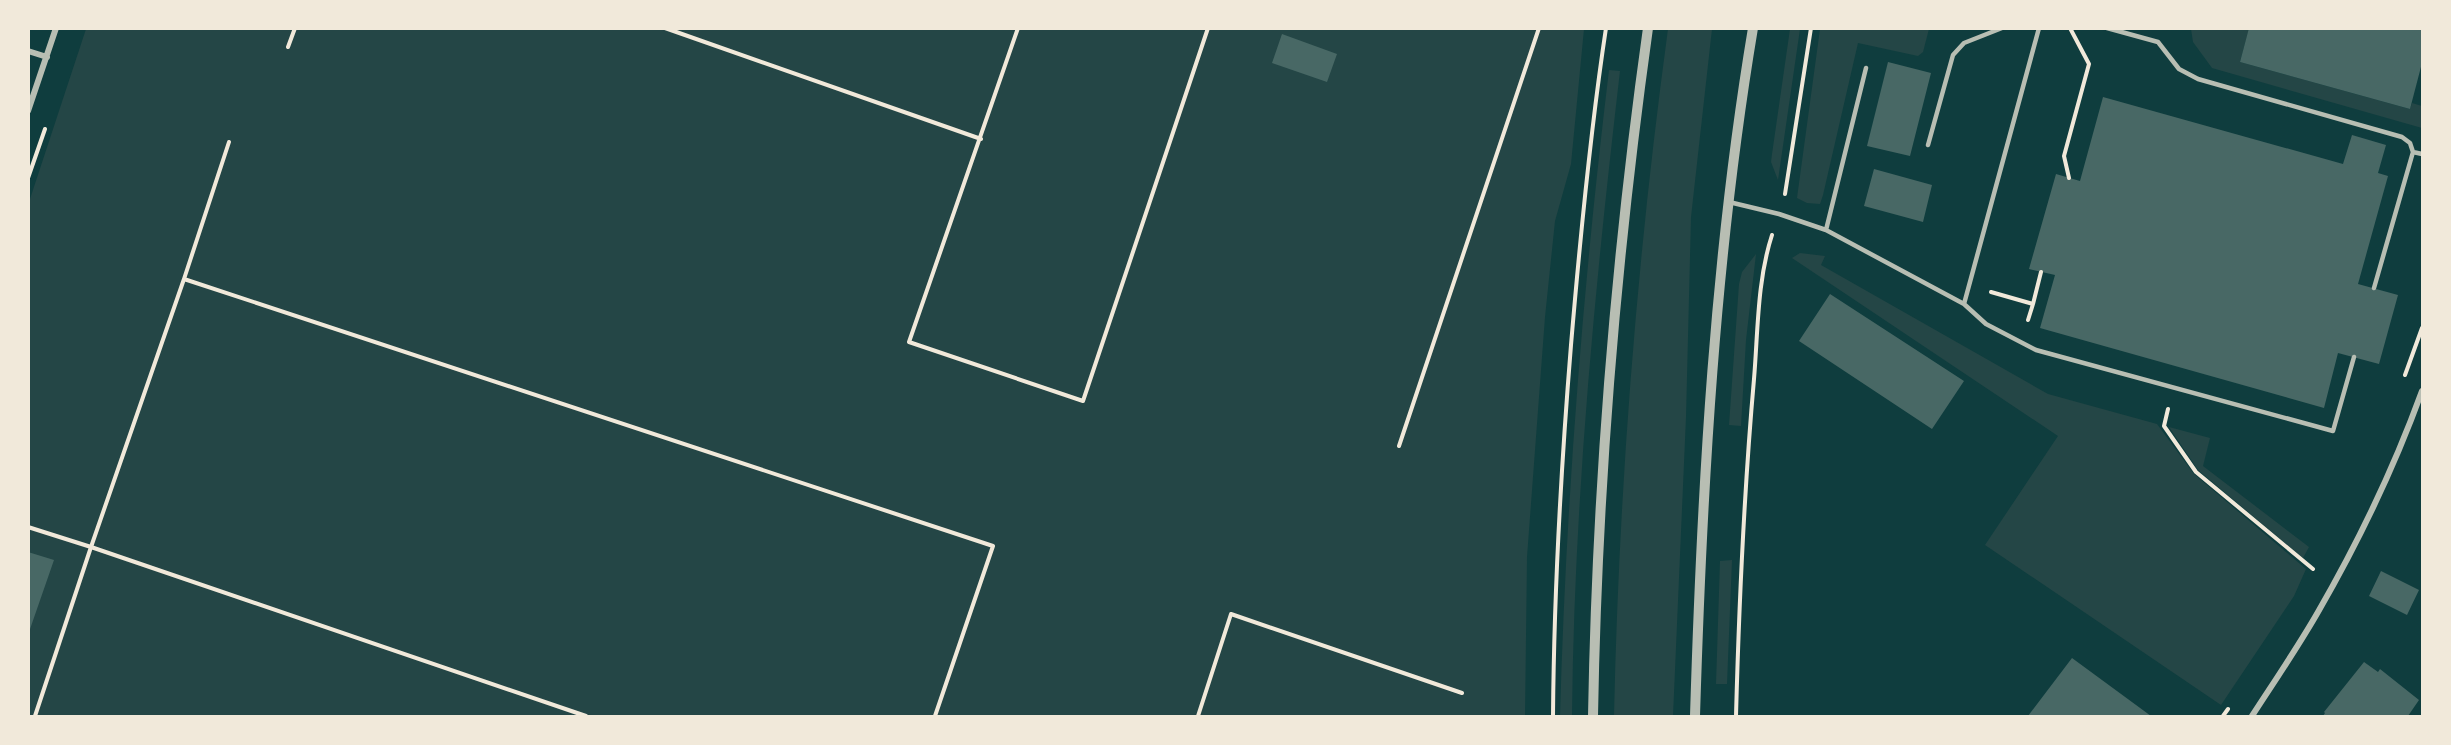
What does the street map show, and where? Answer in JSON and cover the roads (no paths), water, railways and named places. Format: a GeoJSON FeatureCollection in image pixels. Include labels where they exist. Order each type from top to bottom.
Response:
{"type":"FeatureCollection","features":[{"type":"Feature","properties":{"kind":"street"},"geometry":{"type":"LineString","coordinates":[[28,111],[56,28]]}},
{"type":"Feature","properties":{"kind":"street"},"geometry":{"type":"LineString","coordinates":[[1593,717],[1598,548],[1610,377],[1618,286],[1648,28]]}},
{"type":"Feature","properties":{"kind":"street"},"geometry":{"type":"LineString","coordinates":[[1695,717],[1706,468],[1729,202],[1752,28]]}},
{"type":"Feature","properties":{"kind":"street"},"geometry":{"type":"LineString","coordinates":[[28,51],[46,57]]}},
{"type":"Feature","properties":{"kind":"street"},"geometry":{"type":"LineString","coordinates":[[2252,717],[2318,612],[2369,519],[2407,434],[2422,391]]}},
{"type":"Feature","properties":{"kind":"lane"},"geometry":{"type":"LineString","coordinates":[[1928,145],[1953,55],[1964,43],[2002,28]]}},
{"type":"Feature","properties":{"kind":"lane"},"geometry":{"type":"LineString","coordinates":[[1964,304],[2039,28]]}},
{"type":"Feature","properties":{"kind":"lane"},"geometry":{"type":"LineString","coordinates":[[2107,28],[2158,42],[2185,74],[2402,137],[2410,143],[2413,152],[2374,288]]}},
{"type":"Feature","properties":{"kind":"lane"},"geometry":{"type":"LineString","coordinates":[[1826,230],[1866,68]]}},
{"type":"Feature","properties":{"kind":"lane"},"geometry":{"type":"LineString","coordinates":[[2413,152],[2422,154]]}},
{"type":"Feature","properties":{"kind":"lane"},"geometry":{"type":"LineString","coordinates":[[1729,202],[1779,214],[1826,230],[1964,304],[1986,324],[2036,350],[2333,431],[2354,357]]}}]}
